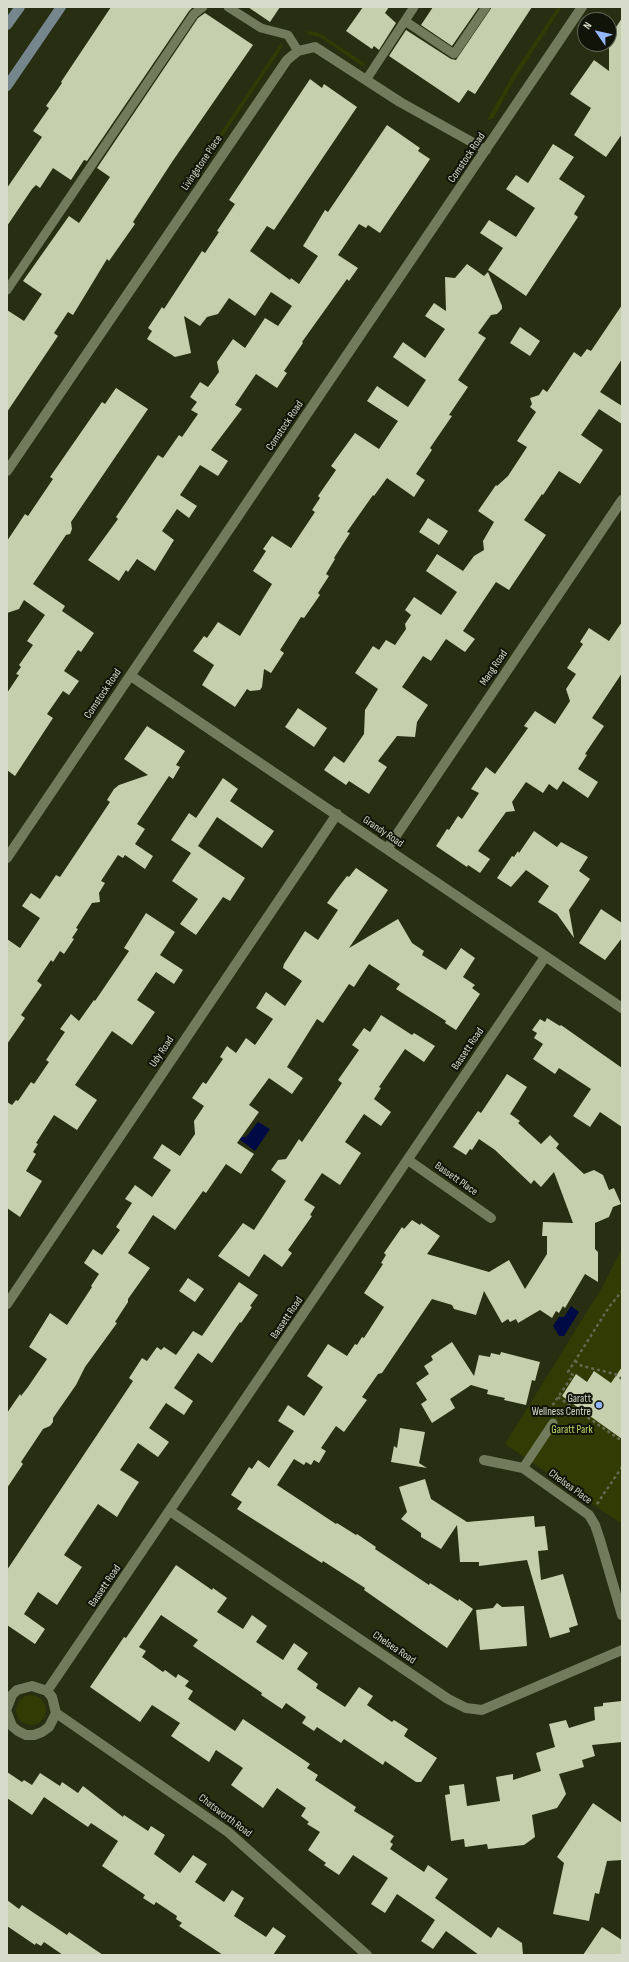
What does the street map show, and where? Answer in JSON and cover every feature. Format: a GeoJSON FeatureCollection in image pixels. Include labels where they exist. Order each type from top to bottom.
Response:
{"type":"FeatureCollection","features":[{"type":"Feature","properties":{"kind":"main road"},"geometry":{"type":"LineString","coordinates":[[7,26],[20,7]]}},
{"type":"Feature","properties":{"kind":"main road"},"geometry":{"type":"LineString","coordinates":[[7,86],[61,7]]}},
{"type":"Feature","properties":{"kind":"street","name":"Comstock Road"},"geometry":{"type":"LineString","coordinates":[[7,858],[582,7]]}},
{"type":"Feature","properties":{"kind":"street"},"geometry":{"type":"LineString","coordinates":[[298,51],[315,47],[400,102],[486,150]]}},
{"type":"Feature","properties":{"kind":"street","name":"Livingstone Place"},"geometry":{"type":"LineString","coordinates":[[8,466],[287,60],[298,51]]}},
{"type":"Feature","properties":{"kind":"street","name":"Mang Road"},"geometry":{"type":"LineString","coordinates":[[387,848],[622,500]]}},
{"type":"Feature","properties":{"kind":"street","name":"Grandy Road"},"geometry":{"type":"LineString","coordinates":[[131,676],[622,1008]]}},
{"type":"Feature","properties":{"kind":"street","name":"Udy Road"},"geometry":{"type":"LineString","coordinates":[[7,1304],[337,814]]}},
{"type":"Feature","properties":{"kind":"street","name":"Bassett Road"},"geometry":{"type":"LineString","coordinates":[[47,1692],[545,957]]}},
{"type":"Feature","properties":{"kind":"street","name":"Bassett Place"},"geometry":{"type":"LineString","coordinates":[[408,1160],[491,1218]]}},
{"type":"Feature","properties":{"kind":"street","name":"Chelsea Place"},"geometry":{"type":"LineString","coordinates":[[484,1460],[523,1468],[589,1515],[595,1524],[622,1615]]}},
{"type":"Feature","properties":{"kind":"street","name":"Chelsea Road"},"geometry":{"type":"LineString","coordinates":[[170,1511],[448,1699],[466,1708],[482,1710],[622,1650]]}},
{"type":"Feature","properties":{"kind":"street"},"geometry":{"type":"LineString","coordinates":[[7,1708],[12,1695],[17,1690],[25,1687],[40,1687],[52,1697],[56,1713],[49,1727],[34,1735],[18,1731],[12,1726],[7,1713]]}},
{"type":"Feature","properties":{"kind":"street","name":"Chatsworth Road"},"geometry":{"type":"LineString","coordinates":[[56,1713],[228,1832],[367,1955]]}},
{"type":"Feature","properties":{"kind":"lane"},"geometry":{"type":"LineString","coordinates":[[7,290],[194,14],[203,7]]}},
{"type":"Feature","properties":{"kind":"lane"},"geometry":{"type":"LineString","coordinates":[[228,7],[261,28],[288,35],[298,51]]}},
{"type":"Feature","properties":{"kind":"lane"},"geometry":{"type":"LineString","coordinates":[[366,80],[414,7]]}},
{"type":"Feature","properties":{"kind":"lane"},"geometry":{"type":"LineString","coordinates":[[405,20],[454,54],[486,7]]}},
{"type":"Feature","properties":{"kind":"lane"},"geometry":{"type":"LineString","coordinates":[[523,1468],[553,1423]]}},
{"type":"Feature","properties":{"kind":"path"},"geometry":{"type":"LineString","coordinates":[[553,1423],[552,1406],[573,1375],[568,1372],[609,1307],[622,1291]]}},
{"type":"Feature","properties":{"kind":"path"},"geometry":{"type":"LineString","coordinates":[[575,1361],[582,1366],[615,1374],[622,1379]]}},
{"type":"Feature","properties":{"kind":"path"},"geometry":{"type":"LineString","coordinates":[[558,1397],[622,1441]]}},
{"type":"Feature","properties":{"kind":"path"},"geometry":{"type":"LineString","coordinates":[[589,1515],[622,1466]]}},
{"type":"Feature","properties":{"kind":"green space"},"geometry":{"type":"Polygon","coordinates":[[[558,7],[562,7],[513,82],[493,119],[487,120],[515,71],[558,7]]]}},
{"type":"Feature","properties":{"kind":"green space"},"geometry":{"type":"Polygon","coordinates":[[[307,31],[316,32],[322,35],[366,64],[362,66],[320,37],[308,35],[307,31]]]}},
{"type":"Feature","properties":{"kind":"green space"},"geometry":{"type":"Polygon","coordinates":[[[281,43],[283,46],[194,179],[197,168],[281,43]]]}},
{"type":"Feature","properties":{"kind":"green space","name":"Garatt Park"},"geometry":{"type":"Polygon","coordinates":[[[622,1249],[622,1524],[505,1444],[601,1289],[622,1249]]]}},
{"type":"Feature","properties":{"kind":"green space"},"geometry":{"type":"Polygon","coordinates":[[[31,1695],[42,1699],[46,1710],[42,1721],[31,1725],[20,1721],[16,1710],[20,1699],[31,1695]]]}},
{"type":"Feature","properties":{"kind":"shaded area"},"geometry":{"type":"Polygon","coordinates":[[[258,1122],[270,1129],[255,1151],[239,1139],[241,1137],[246,1137],[258,1122]]]}},
{"type":"Feature","properties":{"kind":"shaded area"},"geometry":{"type":"Polygon","coordinates":[[[571,1306],[579,1312],[564,1336],[559,1336],[553,1326],[559,1317],[564,1317],[571,1306]]]}},
{"type":"Feature","properties":{"kind":"building"},"geometry":{"type":"Polygon","coordinates":[[[111,7],[193,7],[87,161],[84,160],[71,180],[53,168],[40,188],[36,185],[32,189],[7,226],[7,188],[42,137],[33,131],[49,108],[46,106],[62,83],[61,82],[111,7]]]}},
{"type":"Feature","properties":{"kind":"building"},"geometry":{"type":"Polygon","coordinates":[[[248,7],[280,7],[270,22],[248,7]]]}},
{"type":"Feature","properties":{"kind":"building"},"geometry":{"type":"Polygon","coordinates":[[[363,7],[389,7],[385,13],[396,23],[379,50],[374,46],[372,49],[346,31],[363,7]]]}},
{"type":"Feature","properties":{"kind":"building"},"geometry":{"type":"Polygon","coordinates":[[[433,7],[479,7],[452,46],[421,25],[433,7]]]}},
{"type":"Feature","properties":{"kind":"building"},"geometry":{"type":"Polygon","coordinates":[[[492,7],[532,7],[475,94],[468,90],[459,103],[389,56],[406,30],[451,59],[456,60],[492,7]]]}},
{"type":"Feature","properties":{"kind":"building"},"geometry":{"type":"Polygon","coordinates":[[[205,13],[253,45],[172,162],[133,222],[135,224],[109,261],[107,259],[73,315],[68,312],[54,333],[58,336],[7,412],[7,310],[24,321],[42,294],[23,281],[69,216],[79,223],[110,177],[97,168],[198,18],[205,13]]]}},
{"type":"Feature","properties":{"kind":"building"},"geometry":{"type":"Polygon","coordinates":[[[622,18],[622,134],[606,157],[574,135],[591,108],[570,94],[594,60],[609,71],[609,52],[617,52],[617,26],[622,18]]]}},
{"type":"Feature","properties":{"kind":"building"},"geometry":{"type":"Polygon","coordinates":[[[310,79],[322,88],[324,84],[357,107],[274,230],[267,226],[250,251],[290,280],[291,278],[299,284],[318,256],[303,246],[325,210],[328,212],[387,125],[420,148],[418,151],[430,159],[380,233],[368,225],[366,228],[359,224],[338,255],[358,268],[349,281],[347,279],[302,342],[303,343],[284,371],[287,373],[277,388],[256,374],[235,405],[242,409],[211,450],[228,461],[218,476],[200,465],[180,495],[197,506],[189,518],[177,509],[162,531],[174,540],[155,571],[137,559],[128,572],[126,570],[119,581],[88,560],[118,519],[116,517],[158,455],[163,458],[179,435],[182,437],[198,414],[191,410],[197,402],[190,397],[200,382],[208,387],[219,372],[217,362],[233,339],[245,348],[265,318],[278,326],[292,306],[271,292],[255,316],[229,298],[218,314],[207,317],[200,326],[184,316],[191,353],[175,357],[147,339],[152,331],[148,328],[162,307],[164,309],[202,251],[205,253],[219,232],[217,231],[235,204],[229,200],[310,79]]]}},
{"type":"Feature","properties":{"kind":"building"},"geometry":{"type":"Polygon","coordinates":[[[553,144],[574,157],[559,179],[585,196],[574,214],[578,217],[526,296],[488,270],[503,248],[480,233],[489,220],[516,237],[535,208],[506,189],[516,175],[528,183],[553,144]]]}},
{"type":"Feature","properties":{"kind":"building"},"geometry":{"type":"Polygon","coordinates":[[[467,264],[484,276],[488,272],[502,309],[497,314],[491,315],[478,333],[486,338],[458,380],[468,387],[449,415],[452,416],[430,448],[432,450],[416,474],[425,480],[414,497],[387,478],[347,532],[350,533],[326,574],[329,576],[318,593],[320,595],[304,618],[301,617],[280,650],[284,653],[271,673],[264,669],[262,687],[260,690],[250,691],[247,689],[235,707],[202,685],[214,665],[193,651],[204,636],[207,638],[218,622],[240,636],[272,584],[253,571],[266,551],[263,549],[272,536],[291,548],[315,512],[312,510],[320,498],[318,496],[336,470],[331,466],[355,433],[379,449],[398,421],[367,401],[377,386],[408,407],[426,380],[393,357],[403,342],[425,358],[445,329],[425,316],[434,303],[446,311],[445,277],[455,278],[467,264]]]}},
{"type":"Feature","properties":{"kind":"building"},"geometry":{"type":"Polygon","coordinates":[[[622,305],[622,359],[600,392],[622,406],[622,424],[599,409],[581,435],[603,450],[580,484],[559,471],[524,520],[546,535],[509,590],[496,582],[463,631],[475,639],[465,652],[446,639],[431,661],[423,656],[402,687],[428,705],[417,722],[415,737],[397,736],[378,761],[387,767],[369,794],[349,781],[346,785],[324,770],[334,756],[344,763],[364,734],[365,710],[378,689],[355,673],[373,646],[379,650],[386,640],[395,645],[406,629],[405,624],[411,615],[405,610],[414,597],[441,615],[457,592],[426,571],[437,554],[463,571],[474,556],[484,550],[483,541],[494,522],[478,511],[496,485],[497,486],[508,476],[527,447],[517,441],[536,412],[530,407],[532,404],[530,398],[539,395],[543,389],[547,392],[574,352],[581,357],[587,349],[591,351],[622,305]]]}},
{"type":"Feature","properties":{"kind":"building"},"geometry":{"type":"Polygon","coordinates":[[[520,327],[540,341],[530,356],[510,343],[520,327]]]}},
{"type":"Feature","properties":{"kind":"building"},"geometry":{"type":"Polygon","coordinates":[[[116,388],[148,409],[71,522],[72,529],[70,534],[66,535],[33,584],[65,606],[62,611],[94,633],[81,652],[78,650],[64,671],[79,681],[69,695],[63,691],[47,714],[53,718],[15,776],[7,770],[7,693],[19,675],[16,674],[21,667],[19,665],[33,645],[27,641],[45,615],[24,600],[19,609],[7,613],[7,541],[25,514],[28,516],[53,479],[50,477],[102,402],[105,404],[116,388]]]}},
{"type":"Feature","properties":{"kind":"building"},"geometry":{"type":"Polygon","coordinates":[[[428,518],[448,531],[439,545],[419,532],[428,518]]]}},
{"type":"Feature","properties":{"kind":"building"},"geometry":{"type":"Polygon","coordinates":[[[622,622],[622,673],[592,718],[604,726],[585,754],[587,755],[578,769],[598,782],[588,798],[563,781],[557,790],[549,784],[543,793],[526,782],[512,802],[515,811],[506,812],[478,851],[490,859],[480,873],[468,865],[467,867],[436,846],[458,816],[462,819],[479,793],[471,789],[486,767],[495,774],[528,728],[524,726],[535,711],[555,724],[570,701],[566,689],[576,674],[567,668],[583,644],[580,642],[589,628],[609,641],[622,622]]]}},
{"type":"Feature","properties":{"kind":"building"},"geometry":{"type":"Polygon","coordinates":[[[298,708],[327,728],[314,747],[285,727],[298,708]]]}},
{"type":"Feature","properties":{"kind":"building"},"geometry":{"type":"Polygon","coordinates":[[[147,726],[185,751],[176,765],[180,767],[173,779],[169,776],[137,824],[145,829],[135,844],[153,856],[145,869],[125,855],[123,858],[118,855],[101,881],[105,883],[99,893],[100,902],[92,903],[76,928],[78,929],[72,938],[74,939],[64,954],[60,951],[53,962],[51,960],[37,981],[42,985],[21,1015],[25,1018],[7,1044],[7,939],[20,948],[40,918],[22,906],[31,893],[40,899],[56,875],[60,877],[110,802],[107,800],[114,789],[119,785],[148,775],[124,759],[147,726]]]}},
{"type":"Feature","properties":{"kind":"building"},"geometry":{"type":"Polygon","coordinates":[[[223,778],[238,789],[230,801],[274,831],[262,848],[217,817],[198,846],[245,878],[230,901],[223,897],[196,935],[180,924],[198,899],[172,881],[191,853],[171,840],[189,813],[196,818],[223,778]]]}},
{"type":"Feature","properties":{"kind":"building"},"geometry":{"type":"Polygon","coordinates":[[[534,831],[557,847],[561,842],[588,857],[579,871],[590,879],[569,910],[574,938],[557,914],[538,902],[549,886],[526,870],[511,887],[497,878],[512,856],[514,857],[518,851],[519,853],[534,831]]]}},
{"type":"Feature","properties":{"kind":"building"},"geometry":{"type":"Polygon","coordinates":[[[356,868],[388,890],[349,948],[398,919],[412,943],[424,951],[422,955],[446,970],[461,948],[475,958],[463,977],[475,985],[472,988],[480,994],[456,1030],[445,1023],[446,1021],[396,989],[400,984],[369,964],[354,987],[349,984],[323,1023],[317,1019],[287,1067],[303,1078],[292,1094],[269,1078],[249,1105],[259,1112],[237,1143],[254,1154],[241,1174],[226,1164],[206,1193],[203,1191],[175,1230],[153,1215],[128,1253],[150,1268],[128,1299],[128,1302],[115,1322],[117,1323],[85,1367],[76,1385],[53,1418],[53,1422],[50,1426],[43,1429],[21,1462],[23,1464],[7,1488],[7,1413],[20,1394],[21,1396],[28,1387],[47,1359],[29,1347],[50,1313],[67,1325],[92,1287],[91,1286],[99,1274],[84,1263],[93,1249],[102,1255],[120,1230],[116,1227],[132,1203],[125,1199],[135,1185],[152,1197],[171,1170],[153,1158],[162,1144],[180,1156],[195,1134],[194,1121],[204,1106],[192,1098],[203,1082],[206,1084],[223,1059],[220,1057],[227,1046],[236,1053],[246,1038],[255,1045],[273,1019],[256,1008],[266,992],[285,1006],[302,981],[283,968],[284,964],[305,931],[318,940],[338,910],[327,903],[347,876],[349,877],[356,868]]]}},
{"type":"Feature","properties":{"kind":"building"},"geometry":{"type":"Polygon","coordinates":[[[601,909],[622,923],[622,938],[605,960],[579,943],[601,909]]]}},
{"type":"Feature","properties":{"kind":"building"},"geometry":{"type":"Polygon","coordinates":[[[146,913],[175,932],[160,955],[183,970],[174,984],[156,972],[137,1000],[155,1012],[132,1045],[112,1031],[75,1085],[97,1100],[77,1130],[54,1115],[36,1143],[38,1144],[33,1152],[36,1154],[26,1171],[42,1181],[20,1217],[7,1208],[7,1102],[12,1105],[16,1100],[18,1101],[31,1082],[34,1084],[49,1062],[46,1060],[65,1032],[60,1029],[71,1014],[79,1021],[94,1000],[95,1001],[129,951],[124,948],[146,913]]]}},
{"type":"Feature","properties":{"kind":"building"},"geometry":{"type":"Polygon","coordinates":[[[381,1015],[412,1035],[414,1033],[435,1046],[424,1062],[405,1049],[379,1087],[381,1088],[374,1099],[391,1112],[381,1126],[364,1114],[345,1142],[361,1153],[340,1185],[322,1173],[304,1200],[315,1207],[310,1215],[312,1216],[288,1250],[292,1253],[282,1267],[264,1254],[249,1277],[218,1256],[243,1223],[254,1230],[286,1181],[271,1170],[278,1160],[286,1159],[299,1139],[302,1142],[342,1083],[338,1080],[359,1050],[352,1045],[364,1028],[370,1032],[381,1015]]]}},
{"type":"Feature","properties":{"kind":"building"},"geometry":{"type":"Polygon","coordinates":[[[547,1018],[560,1026],[561,1025],[622,1068],[622,1127],[600,1112],[590,1127],[573,1116],[591,1089],[559,1068],[555,1074],[533,1059],[543,1044],[534,1038],[537,1033],[532,1030],[540,1019],[545,1022],[547,1018]]]}},
{"type":"Feature","properties":{"kind":"building"},"geometry":{"type":"Polygon","coordinates":[[[507,1074],[527,1087],[510,1114],[520,1121],[518,1123],[541,1144],[550,1135],[559,1144],[556,1148],[584,1174],[594,1170],[603,1175],[609,1190],[614,1188],[621,1204],[613,1207],[609,1217],[595,1223],[595,1249],[598,1252],[598,1282],[585,1274],[565,1308],[563,1306],[559,1313],[556,1311],[552,1318],[540,1310],[518,1323],[516,1319],[510,1322],[508,1319],[502,1323],[484,1291],[476,1315],[454,1309],[452,1305],[432,1299],[382,1373],[378,1374],[362,1397],[367,1400],[344,1432],[336,1426],[321,1448],[326,1451],[319,1463],[314,1460],[311,1465],[306,1462],[304,1465],[294,1459],[277,1485],[336,1524],[337,1523],[356,1535],[357,1534],[376,1547],[375,1549],[429,1585],[430,1583],[458,1601],[459,1599],[473,1609],[447,1648],[364,1590],[365,1588],[323,1561],[322,1563],[237,1509],[242,1502],[231,1495],[249,1467],[252,1469],[258,1460],[269,1468],[294,1431],[278,1421],[288,1405],[304,1416],[323,1387],[307,1376],[328,1344],[347,1356],[355,1344],[357,1345],[362,1337],[364,1338],[384,1307],[364,1293],[383,1264],[381,1263],[386,1255],[384,1253],[402,1227],[404,1229],[412,1220],[420,1225],[421,1223],[440,1236],[427,1254],[489,1272],[509,1260],[525,1289],[547,1254],[547,1236],[542,1236],[543,1222],[573,1223],[554,1172],[541,1187],[534,1180],[531,1184],[495,1150],[479,1139],[472,1150],[470,1149],[466,1155],[453,1147],[478,1111],[481,1113],[507,1074]]]}},
{"type":"Feature","properties":{"kind":"building"},"geometry":{"type":"Polygon","coordinates":[[[188,1278],[204,1289],[195,1302],[179,1291],[188,1278]]]}},
{"type":"Feature","properties":{"kind":"building"},"geometry":{"type":"Polygon","coordinates":[[[239,1282],[258,1295],[250,1306],[252,1307],[212,1363],[198,1353],[174,1388],[193,1401],[184,1415],[166,1403],[149,1428],[169,1442],[158,1457],[138,1443],[120,1470],[139,1482],[117,1517],[98,1504],[64,1555],[82,1567],[57,1605],[38,1592],[24,1614],[45,1629],[35,1644],[7,1625],[7,1570],[133,1381],[129,1378],[142,1358],[147,1361],[157,1347],[161,1350],[164,1347],[176,1355],[193,1331],[202,1336],[239,1282]]]}},
{"type":"Feature","properties":{"kind":"building"},"geometry":{"type":"Polygon","coordinates":[[[452,1342],[474,1376],[479,1355],[490,1357],[491,1353],[500,1355],[501,1352],[540,1362],[535,1381],[532,1380],[526,1405],[487,1394],[488,1390],[471,1385],[450,1399],[455,1408],[432,1423],[421,1404],[427,1400],[416,1383],[429,1374],[424,1366],[433,1360],[431,1356],[452,1342]]]}},
{"type":"Feature","properties":{"kind":"building","name":"Garatt Wellness Centre"},"geometry":{"type":"Polygon","coordinates":[[[622,1367],[622,1439],[562,1396],[576,1374],[587,1382],[594,1371],[611,1383],[622,1367]]]}},
{"type":"Feature","properties":{"kind":"building"},"geometry":{"type":"Polygon","coordinates":[[[400,1428],[425,1432],[419,1463],[427,1468],[391,1462],[394,1446],[397,1448],[400,1428]]]}},
{"type":"Feature","properties":{"kind":"building"},"geometry":{"type":"Polygon","coordinates":[[[425,1479],[431,1499],[467,1522],[534,1516],[535,1527],[545,1526],[548,1550],[538,1551],[541,1580],[563,1574],[578,1625],[569,1628],[570,1632],[550,1638],[527,1560],[479,1566],[479,1562],[460,1562],[457,1525],[441,1549],[421,1537],[421,1533],[401,1519],[407,1512],[399,1487],[425,1479]]]}},
{"type":"Feature","properties":{"kind":"building"},"geometry":{"type":"Polygon","coordinates":[[[176,1565],[212,1590],[213,1588],[227,1598],[217,1612],[243,1629],[252,1615],[267,1626],[256,1642],[283,1660],[294,1643],[308,1653],[297,1669],[318,1684],[316,1688],[345,1707],[359,1687],[373,1696],[367,1705],[392,1722],[394,1720],[408,1729],[404,1736],[437,1758],[421,1782],[416,1782],[385,1761],[383,1765],[344,1739],[341,1743],[317,1727],[314,1731],[302,1723],[306,1717],[286,1703],[282,1709],[261,1695],[262,1693],[193,1646],[198,1640],[161,1615],[139,1647],[146,1651],[142,1657],[163,1672],[165,1670],[176,1678],[178,1674],[189,1681],[185,1686],[193,1691],[188,1699],[235,1731],[243,1719],[310,1764],[307,1768],[318,1775],[315,1780],[356,1807],[354,1811],[394,1836],[390,1842],[393,1844],[390,1849],[424,1872],[428,1865],[448,1879],[435,1898],[491,1938],[498,1927],[522,1943],[523,1955],[479,1955],[446,1931],[433,1949],[421,1941],[435,1920],[397,1894],[385,1913],[371,1904],[388,1878],[353,1855],[339,1875],[324,1865],[326,1863],[308,1850],[320,1832],[307,1824],[309,1822],[301,1816],[306,1808],[277,1788],[263,1808],[231,1785],[243,1768],[216,1750],[209,1762],[171,1736],[180,1723],[152,1705],[140,1722],[90,1687],[176,1565]]]}},
{"type":"Feature","properties":{"kind":"building"},"geometry":{"type":"Polygon","coordinates":[[[497,1603],[502,1607],[524,1606],[527,1646],[480,1650],[476,1610],[493,1608],[497,1603]]]}},
{"type":"Feature","properties":{"kind":"building"},"geometry":{"type":"Polygon","coordinates":[[[622,1701],[622,1742],[592,1745],[595,1756],[582,1760],[584,1767],[559,1774],[566,1794],[557,1808],[532,1815],[535,1837],[524,1845],[488,1849],[487,1844],[465,1847],[464,1839],[451,1841],[445,1795],[450,1794],[449,1786],[464,1784],[467,1806],[500,1801],[496,1777],[513,1774],[513,1780],[541,1771],[536,1753],[555,1747],[549,1724],[566,1720],[569,1728],[595,1720],[594,1707],[603,1706],[603,1703],[622,1701]]]}},
{"type":"Feature","properties":{"kind":"building"},"geometry":{"type":"Polygon","coordinates":[[[7,1772],[22,1782],[24,1780],[32,1785],[40,1773],[60,1786],[62,1782],[78,1793],[83,1786],[123,1817],[124,1815],[148,1831],[151,1826],[165,1835],[154,1854],[180,1873],[193,1855],[207,1864],[195,1882],[224,1902],[232,1890],[244,1898],[234,1916],[266,1937],[273,1927],[286,1936],[273,1955],[223,1955],[179,1926],[182,1923],[176,1919],[177,1916],[156,1902],[154,1905],[143,1898],[145,1895],[102,1866],[118,1841],[91,1823],[88,1827],[44,1797],[32,1815],[7,1798],[7,1772]]]}},
{"type":"Feature","properties":{"kind":"building"},"geometry":{"type":"Polygon","coordinates":[[[593,1803],[622,1823],[622,1860],[607,1861],[599,1894],[595,1893],[589,1921],[553,1914],[564,1863],[557,1857],[593,1803]]]}},
{"type":"Feature","properties":{"kind":"building"},"geometry":{"type":"Polygon","coordinates":[[[7,1900],[19,1909],[22,1905],[67,1935],[69,1932],[103,1955],[63,1955],[44,1942],[41,1946],[36,1943],[35,1945],[7,1926],[7,1900]]]}},
{"type":"Feature","properties":{"kind":"building"},"geometry":{"type":"Polygon","coordinates":[[[602,1927],[622,1940],[622,1955],[583,1955],[602,1927]]]}},
{"type":"Feature","properties":{"kind":"place","name":"Garatt Wellness Centre"},"geometry":{"type":"Point","coordinates":[599,1405]}}]}
